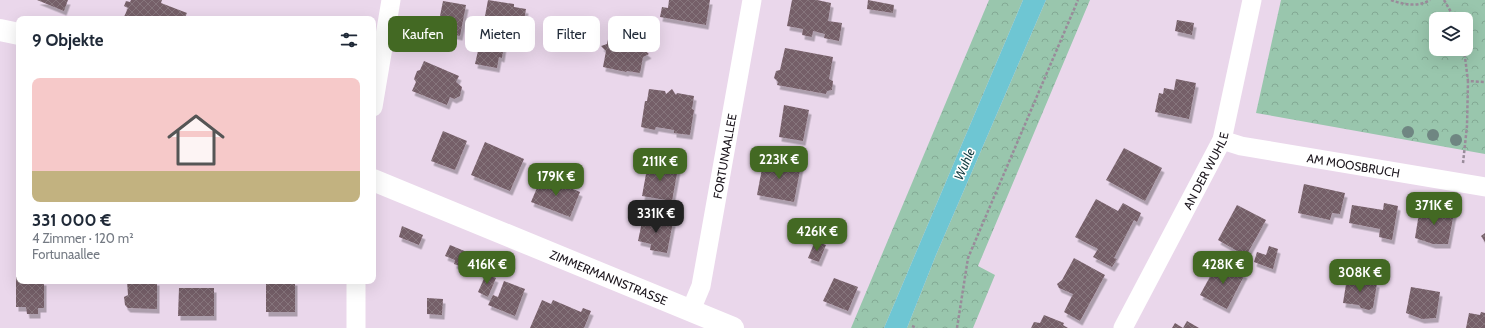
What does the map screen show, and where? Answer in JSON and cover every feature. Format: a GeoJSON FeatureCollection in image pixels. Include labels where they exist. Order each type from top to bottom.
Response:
{"type":"FeatureCollection","features":[{"type":"Feature","properties":{"kind":"street"},"geometry":{"type":"LineString","coordinates":[[376,89],[391,0]]}},
{"type":"Feature","properties":{"kind":"street","name":"FORTUNAALLEE"},"geometry":{"type":"LineString","coordinates":[[691,310],[701,286],[752,0]]}},
{"type":"Feature","properties":{"kind":"street","name":"AN DER WUHLE"},"geometry":{"type":"LineString","coordinates":[[1123,328],[1222,140],[1252,0]]}},
{"type":"Feature","properties":{"kind":"street"},"geometry":{"type":"LineString","coordinates":[[0,30],[16,33]]}},
{"type":"Feature","properties":{"kind":"street","name":"AM MOOSBRUCH"},"geometry":{"type":"LineString","coordinates":[[1222,140],[1241,146],[1485,187]]}},
{"type":"Feature","properties":{"kind":"street","name":"ZIMMERMANNSTRASSE"},"geometry":{"type":"LineString","coordinates":[[376,181],[733,328]]}},
{"type":"Feature","properties":{"kind":"street"},"geometry":{"type":"LineString","coordinates":[[356,284],[356,328]]}},
{"type":"Feature","properties":{"kind":"path"},"geometry":{"type":"LineString","coordinates":[[957,328],[968,258],[1078,0]]}},
{"type":"Feature","properties":{"kind":"path"},"geometry":{"type":"LineString","coordinates":[[1391,0],[1400,4],[1423,5],[1430,0]]}},
{"type":"Feature","properties":{"kind":"path"},"geometry":{"type":"LineString","coordinates":[[1444,0],[1451,12]]}},
{"type":"Feature","properties":{"kind":"path"},"geometry":{"type":"LineString","coordinates":[[1461,182],[1467,126],[1468,81],[1465,56]]}},
{"type":"Feature","properties":{"kind":"path"},"geometry":{"type":"LineString","coordinates":[[1468,81],[1485,82]]}},
{"type":"Feature","properties":{"kind":"path"},"geometry":{"type":"LineString","coordinates":[[912,326],[917,328]]}},
{"type":"Feature","properties":{"kind":"green space"},"geometry":{"type":"Polygon","coordinates":[[[989,0],[1023,0],[884,328],[851,328],[989,0]]]}},
{"type":"Feature","properties":{"kind":"green space"},"geometry":{"type":"Polygon","coordinates":[[[1046,0],[1090,0],[978,266],[995,275],[973,328],[907,328],[936,255],[1046,0]]]}},
{"type":"Feature","properties":{"kind":"green space"},"geometry":{"type":"Polygon","coordinates":[[[1281,0],[1485,0],[1485,154],[1256,113],[1281,0]]]}},
{"type":"Feature","properties":{"kind":"water","name":"Wuhle"},"geometry":{"type":"Polygon","coordinates":[[[1023,0],[1046,0],[936,255],[907,328],[884,328],[1023,0]]]}},
{"type":"Feature","properties":{"kind":"building"},"geometry":{"type":"Polygon","coordinates":[[[37,0],[68,0],[64,11],[37,0]]]}},
{"type":"Feature","properties":{"kind":"building"},"geometry":{"type":"Polygon","coordinates":[[[131,0],[162,0],[161,3],[187,13],[186,16],[124,16],[128,8],[124,6],[126,1],[130,2],[131,0]]]}},
{"type":"Feature","properties":{"kind":"building"},"geometry":{"type":"Polygon","coordinates":[[[488,0],[514,4],[514,7],[526,9],[525,16],[485,16],[488,0]]]}},
{"type":"Feature","properties":{"kind":"building"},"geometry":{"type":"Polygon","coordinates":[[[669,0],[710,0],[706,25],[660,17],[662,7],[668,8],[669,0]]]}},
{"type":"Feature","properties":{"kind":"building"},"geometry":{"type":"Polygon","coordinates":[[[792,0],[817,0],[831,3],[828,21],[842,23],[839,41],[824,38],[825,34],[813,31],[812,37],[802,35],[803,29],[787,26],[792,0]]]}},
{"type":"Feature","properties":{"kind":"building"},"geometry":{"type":"Polygon","coordinates":[[[868,0],[894,5],[893,13],[867,9],[868,0]]]}},
{"type":"Feature","properties":{"kind":"building"},"geometry":{"type":"Polygon","coordinates":[[[443,1],[466,5],[460,36],[457,35],[457,16],[440,16],[443,1]]]}},
{"type":"Feature","properties":{"kind":"building"},"geometry":{"type":"Polygon","coordinates":[[[1177,20],[1194,23],[1192,35],[1175,31],[1177,20]]]}},
{"type":"Feature","properties":{"kind":"building"},"geometry":{"type":"Polygon","coordinates":[[[608,39],[608,52],[646,52],[649,54],[643,57],[640,73],[626,72],[603,67],[606,51],[601,46],[607,44],[608,39]]]}},
{"type":"Feature","properties":{"kind":"building"},"geometry":{"type":"Polygon","coordinates":[[[785,48],[833,57],[829,79],[833,81],[832,90],[827,91],[826,94],[777,85],[778,82],[774,78],[776,71],[780,70],[785,48]]]}},
{"type":"Feature","properties":{"kind":"building"},"geometry":{"type":"Polygon","coordinates":[[[478,52],[503,52],[502,58],[499,57],[497,68],[475,64],[478,52]]]}},
{"type":"Feature","properties":{"kind":"building"},"geometry":{"type":"Polygon","coordinates":[[[424,61],[459,76],[456,82],[462,87],[460,96],[454,99],[450,97],[447,105],[412,91],[416,82],[414,79],[417,71],[420,70],[424,61]]]}},
{"type":"Feature","properties":{"kind":"building"},"geometry":{"type":"Polygon","coordinates":[[[1176,79],[1196,83],[1189,119],[1155,112],[1159,93],[1163,94],[1164,88],[1174,90],[1176,79]]]}},
{"type":"Feature","properties":{"kind":"building"},"geometry":{"type":"Polygon","coordinates":[[[649,89],[665,91],[666,94],[672,89],[676,95],[677,93],[694,96],[692,109],[694,110],[690,135],[674,133],[674,130],[656,127],[655,130],[641,127],[645,101],[647,101],[649,89]]]}},
{"type":"Feature","properties":{"kind":"building"},"geometry":{"type":"Polygon","coordinates":[[[784,105],[809,110],[803,141],[779,137],[784,105]]]}},
{"type":"Feature","properties":{"kind":"building"},"geometry":{"type":"Polygon","coordinates":[[[443,131],[467,141],[455,170],[431,161],[443,131]]]}},
{"type":"Feature","properties":{"kind":"building"},"geometry":{"type":"Polygon","coordinates":[[[485,142],[524,159],[510,191],[471,175],[485,142]]]}},
{"type":"Feature","properties":{"kind":"building"},"geometry":{"type":"Polygon","coordinates":[[[1124,148],[1162,168],[1145,201],[1106,180],[1124,148]]]}},
{"type":"Feature","properties":{"kind":"building"},"geometry":{"type":"Polygon","coordinates":[[[764,158],[801,165],[794,202],[757,195],[764,158]]]}},
{"type":"Feature","properties":{"kind":"building"},"geometry":{"type":"Polygon","coordinates":[[[648,163],[678,168],[672,201],[642,196],[648,163]]]}},
{"type":"Feature","properties":{"kind":"building"},"geometry":{"type":"Polygon","coordinates":[[[542,176],[580,192],[570,217],[531,202],[542,176]]]}},
{"type":"Feature","properties":{"kind":"building"},"geometry":{"type":"Polygon","coordinates":[[[1304,184],[1345,193],[1340,214],[1332,213],[1330,220],[1298,213],[1304,184]]]}},
{"type":"Feature","properties":{"kind":"building"},"geometry":{"type":"Polygon","coordinates":[[[1096,199],[1118,211],[1123,203],[1141,213],[1137,222],[1134,220],[1114,258],[1117,259],[1112,267],[1093,257],[1098,249],[1075,237],[1096,199]]]}},
{"type":"Feature","properties":{"kind":"building"},"geometry":{"type":"Polygon","coordinates":[[[1384,203],[1398,206],[1392,240],[1379,237],[1380,229],[1349,223],[1352,205],[1383,210],[1384,203]]]}},
{"type":"Feature","properties":{"kind":"building"},"geometry":{"type":"Polygon","coordinates":[[[1237,205],[1266,220],[1246,256],[1218,240],[1237,205]]]}},
{"type":"Feature","properties":{"kind":"building"},"geometry":{"type":"Polygon","coordinates":[[[1420,207],[1454,213],[1448,244],[1433,244],[1415,238],[1420,207]]]}},
{"type":"Feature","properties":{"kind":"building"},"geometry":{"type":"Polygon","coordinates":[[[643,217],[673,222],[667,253],[650,250],[651,244],[638,241],[643,217]]]}},
{"type":"Feature","properties":{"kind":"building"},"geometry":{"type":"Polygon","coordinates":[[[402,226],[423,235],[419,245],[399,237],[402,226]]]}},
{"type":"Feature","properties":{"kind":"building"},"geometry":{"type":"Polygon","coordinates":[[[1485,233],[1485,242],[1481,236],[1485,233]]]}},
{"type":"Feature","properties":{"kind":"building"},"geometry":{"type":"Polygon","coordinates":[[[815,241],[826,245],[819,262],[808,258],[815,241]]]}},
{"type":"Feature","properties":{"kind":"building"},"geometry":{"type":"Polygon","coordinates":[[[450,245],[474,255],[468,269],[454,264],[455,260],[445,256],[450,245]]]}},
{"type":"Feature","properties":{"kind":"building"},"geometry":{"type":"Polygon","coordinates":[[[1269,246],[1278,249],[1273,269],[1254,262],[1257,252],[1266,255],[1269,246]]]}},
{"type":"Feature","properties":{"kind":"building"},"geometry":{"type":"Polygon","coordinates":[[[1074,258],[1105,275],[1080,321],[1064,312],[1073,294],[1059,288],[1057,284],[1062,280],[1074,258]]]}},
{"type":"Feature","properties":{"kind":"building"},"geometry":{"type":"Polygon","coordinates":[[[1219,260],[1245,274],[1227,309],[1200,295],[1219,260]]]}},
{"type":"Feature","properties":{"kind":"building"},"geometry":{"type":"Polygon","coordinates":[[[486,274],[496,278],[488,297],[478,292],[486,274]]]}},
{"type":"Feature","properties":{"kind":"building"},"geometry":{"type":"Polygon","coordinates":[[[834,278],[858,287],[848,311],[823,301],[834,278]]]}},
{"type":"Feature","properties":{"kind":"building"},"geometry":{"type":"Polygon","coordinates":[[[1347,278],[1377,283],[1373,308],[1369,310],[1361,308],[1359,305],[1343,303],[1347,278]]]}},
{"type":"Feature","properties":{"kind":"building"},"geometry":{"type":"Polygon","coordinates":[[[504,281],[525,289],[515,316],[488,305],[493,295],[498,297],[504,281]]]}},
{"type":"Feature","properties":{"kind":"building"},"geometry":{"type":"Polygon","coordinates":[[[16,284],[44,284],[44,308],[38,308],[38,314],[27,314],[26,307],[16,307],[16,284]]]}},
{"type":"Feature","properties":{"kind":"building"},"geometry":{"type":"Polygon","coordinates":[[[127,284],[157,284],[157,309],[128,308],[125,305],[124,297],[128,295],[127,284]]]}},
{"type":"Feature","properties":{"kind":"building"},"geometry":{"type":"Polygon","coordinates":[[[266,284],[295,284],[295,312],[266,312],[266,284]]]}},
{"type":"Feature","properties":{"kind":"building"},"geometry":{"type":"Polygon","coordinates":[[[1411,287],[1440,292],[1436,318],[1422,319],[1406,313],[1411,287]]]}},
{"type":"Feature","properties":{"kind":"building"},"geometry":{"type":"Polygon","coordinates":[[[179,288],[214,288],[214,316],[178,316],[179,288]]]}},
{"type":"Feature","properties":{"kind":"building"},"geometry":{"type":"Polygon","coordinates":[[[427,298],[443,299],[442,315],[427,314],[427,298]]]}},
{"type":"Feature","properties":{"kind":"building"},"geometry":{"type":"Polygon","coordinates":[[[542,300],[551,304],[553,300],[581,312],[583,308],[591,311],[584,328],[530,328],[542,300]]]}},
{"type":"Feature","properties":{"kind":"building"},"geometry":{"type":"Polygon","coordinates":[[[1481,312],[1485,313],[1485,328],[1466,328],[1469,313],[1480,315],[1481,312]]]}},
{"type":"Feature","properties":{"kind":"building"},"geometry":{"type":"Polygon","coordinates":[[[1044,315],[1064,323],[1063,325],[1068,328],[1031,328],[1034,322],[1040,323],[1044,315]]]}},
{"type":"Feature","properties":{"kind":"building"},"geometry":{"type":"Polygon","coordinates":[[[1187,321],[1199,328],[1183,328],[1187,321]]]}},
{"type":"Feature","properties":{"kind":"building"},"geometry":{"type":"Polygon","coordinates":[[[1175,323],[1183,328],[1172,328],[1175,323]]]}}]}
